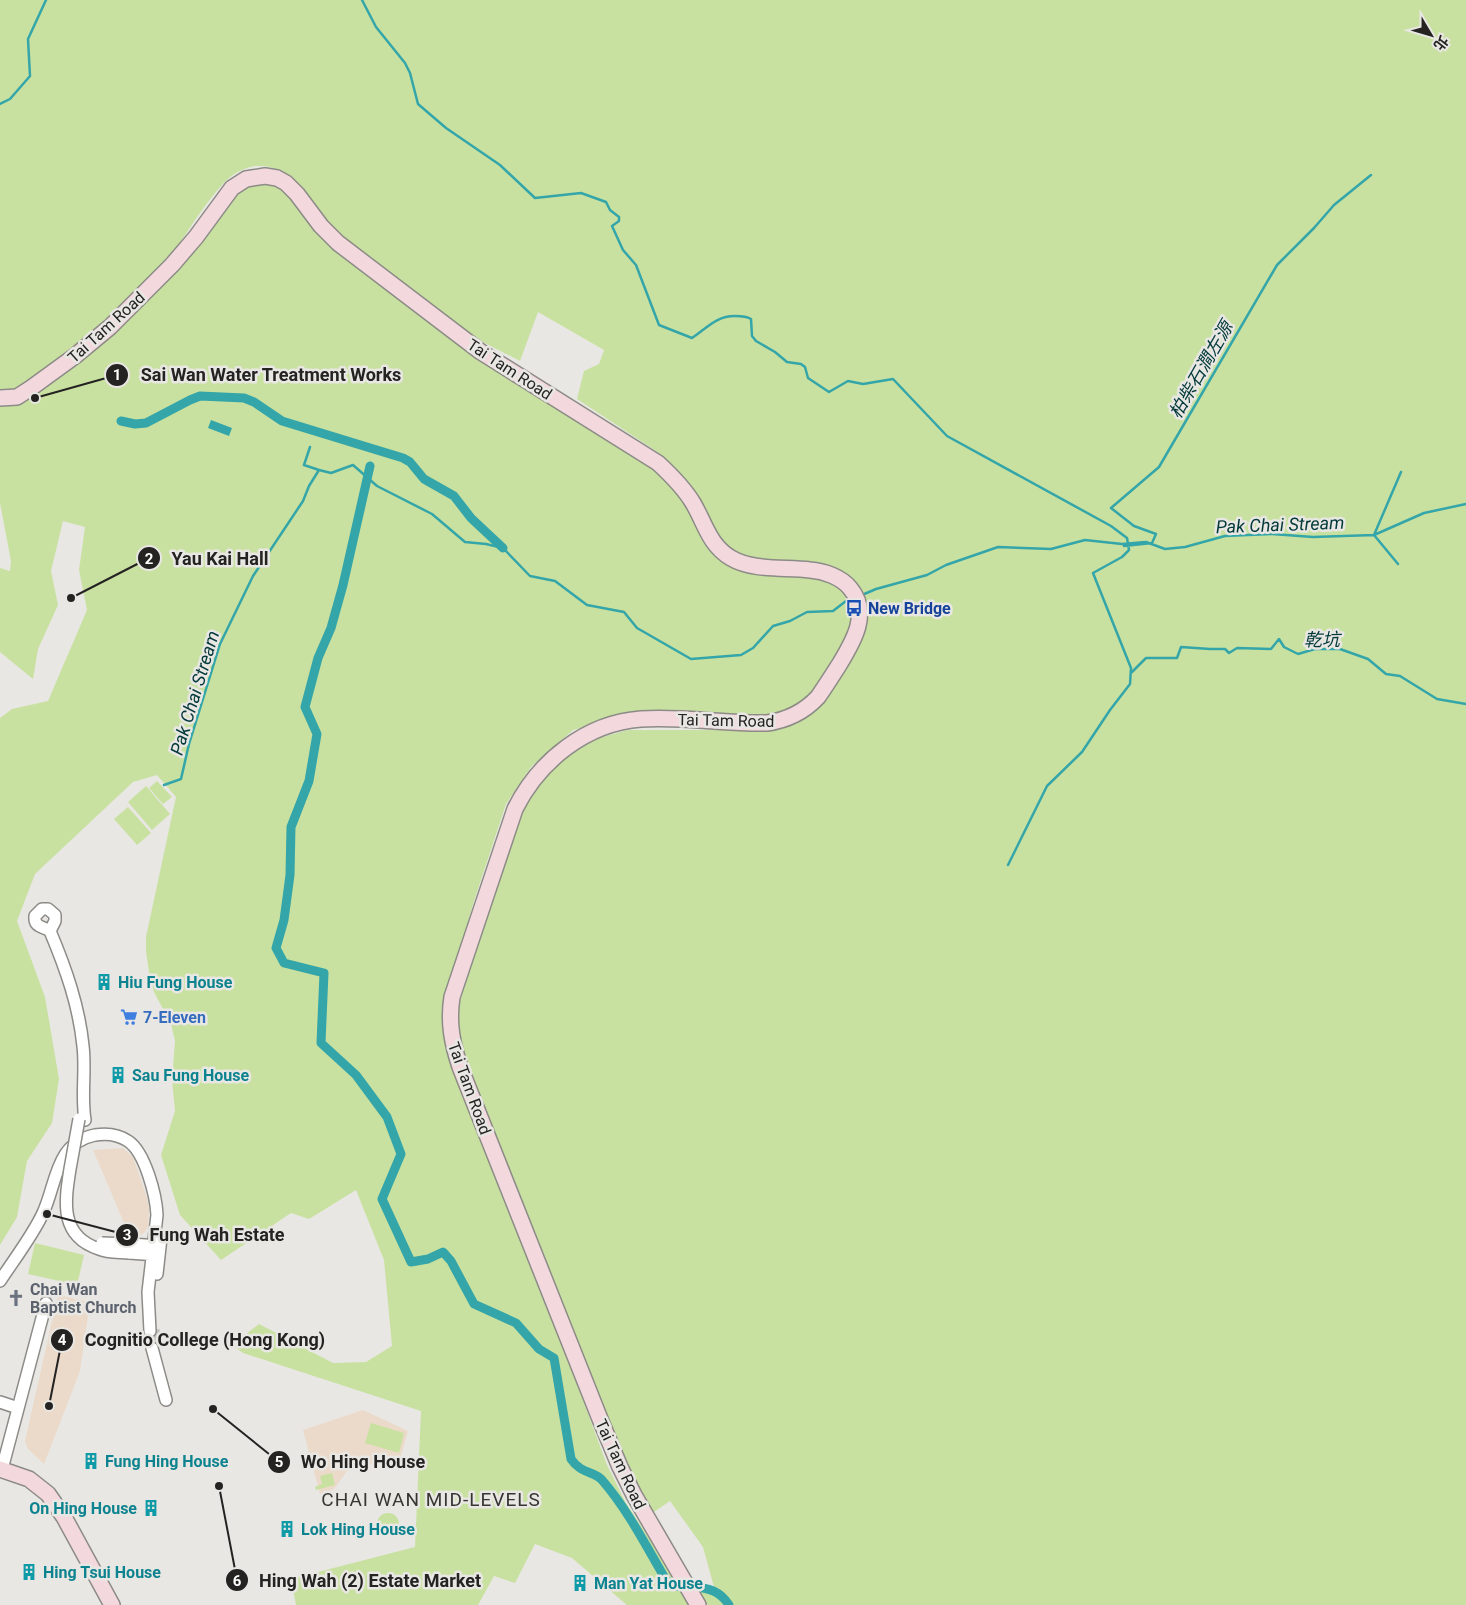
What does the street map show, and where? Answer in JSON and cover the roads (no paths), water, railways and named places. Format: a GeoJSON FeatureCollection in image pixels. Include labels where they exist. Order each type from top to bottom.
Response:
{"type":"FeatureCollection","features":[{"type":"Feature","properties":{"kind":"main road","name":"Tai Tam Road"},"geometry":{"type":"LineString","coordinates":[[0,398],[17,397],[31,388],[75,356],[110,327],[172,265],[235,185],[253,176],[273,177],[286,183],[294,190],[315,218],[338,243],[471,345],[658,463],[688,496],[709,537],[724,554],[750,565],[821,572],[844,582],[855,594],[859,604],[860,618],[853,641],[818,697],[812,704],[796,715],[767,723],[664,719],[626,721],[583,736],[545,765],[524,792],[513,814],[452,997],[450,1027],[460,1067],[596,1410],[634,1495],[698,1605]]}},
{"type":"Feature","properties":{"kind":"main road"},"geometry":{"type":"LineString","coordinates":[[1,1469],[29,1479],[48,1494],[64,1517],[112,1605]]}},
{"type":"Feature","properties":{"kind":"street"},"geometry":{"type":"LineString","coordinates":[[50,933],[71,985],[81,1025],[85,1067],[83,1109],[85,1120],[71,1196],[73,1217],[84,1233],[91,1239],[130,1249],[156,1251]]}},
{"type":"Feature","properties":{"kind":"street"},"geometry":{"type":"LineString","coordinates":[[0,1282],[43,1215],[63,1157],[78,1142],[98,1135],[118,1136],[131,1143],[140,1154],[157,1208],[152,1330]]}},
{"type":"Feature","properties":{"kind":"street"},"geometry":{"type":"LineString","coordinates":[[1,1469],[46,1303]]}},
{"type":"Feature","properties":{"kind":"street"},"geometry":{"type":"LineString","coordinates":[[155,1350],[166,1400]]}},
{"type":"Feature","properties":{"kind":"street"},"geometry":{"type":"LineString","coordinates":[[0,1402],[18,1408]]}},
{"type":"Feature","properties":{"kind":"water"},"geometry":{"type":"Polygon","coordinates":[[[211,420],[232,428],[229,436],[208,428],[211,420]]]}},
{"type":"Feature","properties":{"kind":"waterway"},"geometry":{"type":"LineString","coordinates":[[0,104],[10,99],[30,76],[28,39],[46,0]]}},
{"type":"Feature","properties":{"kind":"waterway"},"geometry":{"type":"LineString","coordinates":[[362,0],[376,27],[405,63],[410,73],[418,104],[446,128],[500,165],[535,198],[581,193],[606,202],[610,210],[619,217],[619,221],[612,226],[623,250],[636,265],[659,325],[692,338],[722,318],[745,317],[751,319],[752,336],[756,341],[775,352],[787,362],[801,364],[805,367],[808,378],[829,392],[848,381],[863,384],[893,379],[947,436],[1111,526],[1127,538],[1129,550],[1122,557],[1093,573],[1131,668],[1130,684],[1082,752],[1047,786],[1008,865]]}},
{"type":"Feature","properties":{"kind":"waterway","name":"柏柴石澗左源"},"geometry":{"type":"LineString","coordinates":[[1124,546],[1152,543],[1156,534],[1134,526],[1111,508],[1159,467],[1277,265],[1334,205],[1371,175]]}},
{"type":"Feature","properties":{"kind":"waterway"},"geometry":{"type":"LineString","coordinates":[[121,421],[135,424],[146,423],[200,396],[244,398],[254,402],[282,421],[403,458],[410,462],[424,479],[454,496],[471,518],[503,548]]}},
{"type":"Feature","properties":{"kind":"waterway","name":"Pak Chai Stream"},"geometry":{"type":"LineString","coordinates":[[164,785],[181,779],[189,744],[220,644],[253,576],[303,501],[309,486],[319,470],[304,465],[310,447]]}},
{"type":"Feature","properties":{"kind":"waterway","name":"Pak Chai Stream"},"geometry":{"type":"LineString","coordinates":[[319,470],[331,473],[353,465],[377,486],[432,514],[465,542],[503,548],[530,576],[555,581],[587,605],[624,612],[637,628],[691,659],[741,655],[753,648],[773,626],[790,621],[807,612],[833,611],[846,601]]}},
{"type":"Feature","properties":{"kind":"waterway"},"geometry":{"type":"LineString","coordinates":[[370,466],[343,585],[331,628],[318,658],[305,707],[317,734],[309,781],[291,827],[290,875],[284,920],[276,948],[284,963],[324,973],[321,1043],[356,1075],[387,1117],[401,1154],[382,1199],[411,1262],[428,1259],[443,1252],[451,1261],[474,1304],[516,1323],[539,1349],[554,1358],[571,1459],[583,1470],[602,1480],[628,1516],[666,1580],[673,1586],[683,1587]]}},
{"type":"Feature","properties":{"kind":"waterway"},"geometry":{"type":"LineString","coordinates":[[1398,564],[1374,535],[1401,472]]}},
{"type":"Feature","properties":{"kind":"waterway","name":"Pak Chai Stream"},"geometry":{"type":"LineString","coordinates":[[862,595],[876,589],[927,575],[946,565],[998,547],[1051,549],[1085,540],[1122,544],[1146,542],[1165,549],[1185,547],[1225,536],[1272,534],[1313,537],[1374,535],[1424,513],[1466,504]]}},
{"type":"Feature","properties":{"kind":"waterway","name":"乾坑"},"geometry":{"type":"LineString","coordinates":[[1132,672],[1146,658],[1177,658],[1181,647],[1225,649],[1229,653],[1237,648],[1271,649],[1279,639],[1284,647],[1298,654],[1315,649],[1340,649],[1368,659],[1386,674],[1400,676],[1437,699],[1466,704]]}},
{"type":"Feature","properties":{"kind":"waterway"},"geometry":{"type":"LineString","coordinates":[[693,1587],[714,1591],[722,1596],[729,1605]]}},
{"type":"Feature","properties":{"kind":"tunnel"},"geometry":{"type":"LineString","coordinates":[[154,1330],[157,1346]]}},
{"type":"Feature","properties":{"kind":"place","name":"Sai Wan Water Treatment Works"},"geometry":{"type":"Point","coordinates":[35,398]}},
{"type":"Feature","properties":{"kind":"place","name":"Yau Kai Hall"},"geometry":{"type":"Point","coordinates":[71,598]}},
{"type":"Feature","properties":{"kind":"place","name":"New Bridge"},"geometry":{"type":"Point","coordinates":[854,608]}},
{"type":"Feature","properties":{"kind":"place","name":"Hiu Fung House"},"geometry":{"type":"Point","coordinates":[104,982]}},
{"type":"Feature","properties":{"kind":"place","name":"7-Eleven"},"geometry":{"type":"Point","coordinates":[129,1017]}},
{"type":"Feature","properties":{"kind":"place","name":"Sau Fung House"},"geometry":{"type":"Point","coordinates":[118,1075]}},
{"type":"Feature","properties":{"kind":"place","name":"Fung Wah Estate"},"geometry":{"type":"Point","coordinates":[47,1214]}},
{"type":"Feature","properties":{"kind":"place","name":"Chai Wan Baptist Church"},"geometry":{"type":"Point","coordinates":[16,1298]}},
{"type":"Feature","properties":{"kind":"place","name":"Cognitio College (Hong Kong)"},"geometry":{"type":"Point","coordinates":[49,1406]}},
{"type":"Feature","properties":{"kind":"place","name":"Wo Hing House"},"geometry":{"type":"Point","coordinates":[213,1409]}},
{"type":"Feature","properties":{"kind":"place","name":"Fung Hing House"},"geometry":{"type":"Point","coordinates":[91,1461]}},
{"type":"Feature","properties":{"kind":"place","name":"Hing Wah (2) Estate Market"},"geometry":{"type":"Point","coordinates":[219,1486]}},
{"type":"Feature","properties":{"kind":"place","name":"On Hing House"},"geometry":{"type":"Point","coordinates":[151,1508]}},
{"type":"Feature","properties":{"kind":"place","name":"Lok Hing House"},"geometry":{"type":"Point","coordinates":[287,1529]}},
{"type":"Feature","properties":{"kind":"place","name":"Hing Tsui House"},"geometry":{"type":"Point","coordinates":[29,1572]}},
{"type":"Feature","properties":{"kind":"place","name":"Man Yat House"},"geometry":{"type":"Point","coordinates":[580,1583]}},
{"type":"Feature","properties":{"kind":"district","name":"CHAI WAN MID-LEVELS"},"geometry":{"type":"Point","coordinates":[431,1499]}}]}
